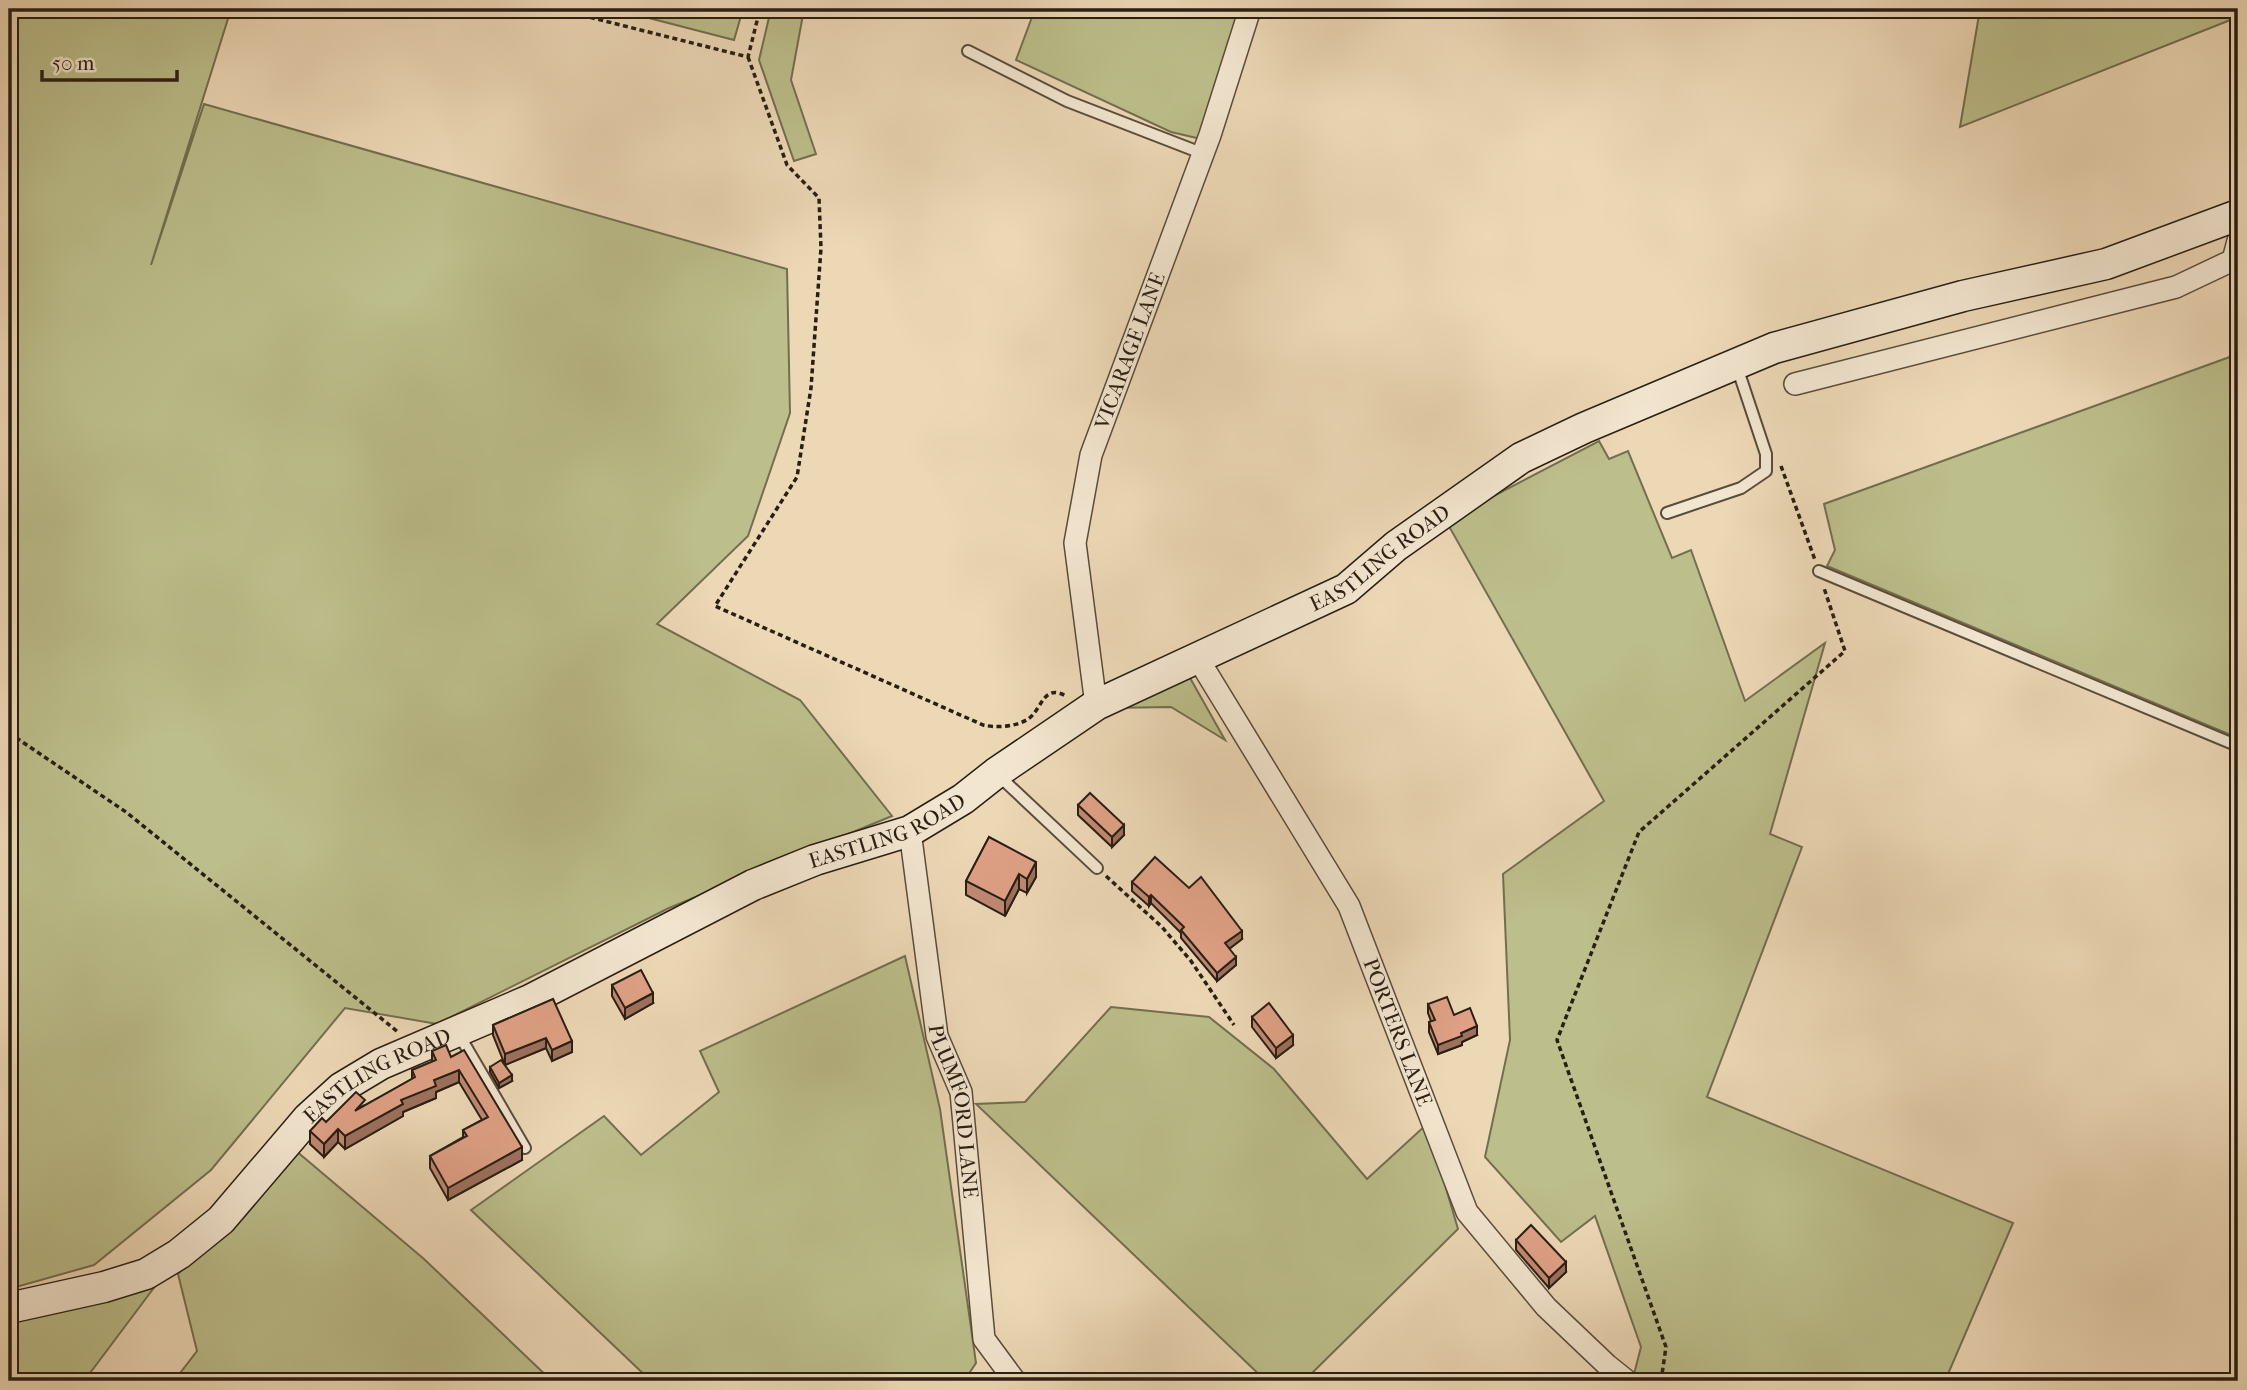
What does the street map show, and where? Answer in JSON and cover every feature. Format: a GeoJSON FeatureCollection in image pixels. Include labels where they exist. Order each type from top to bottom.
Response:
{"type":"FeatureCollection","features":[{"type":"Feature","properties":{"kind":"street","name":"VICARAGE LANE"},"geometry":{"type":"LineString","coordinates":[[1089,709],[1075,543],[1091,455],[1204,154],[1250,9]]}},
{"type":"Feature","properties":{"kind":"street","name":"EASTLING ROAD"},"geometry":{"type":"LineString","coordinates":[[9,1308],[104,1287],[146,1274],[179,1254],[221,1220],[308,1118],[341,1088],[381,1064],[530,1000],[753,885],[815,860],[910,831],[962,799],[1089,709],[1346,589],[1396,546],[1521,458],[1584,428],[1774,348],[1963,296],[2106,264],[2237,228]]}},
{"type":"Feature","properties":{"kind":"street"},"geometry":{"type":"LineString","coordinates":[[1795,384],[2176,287],[2233,260],[2237,228]]}},
{"type":"Feature","properties":{"kind":"street","name":"PORTERS LANE"},"geometry":{"type":"LineString","coordinates":[[1197,657],[1349,906],[1466,1212],[1546,1307],[1627,1381]]}},
{"type":"Feature","properties":{"kind":"street"},"geometry":{"type":"LineString","coordinates":[[910,831],[916,841],[922,869],[926,923]]}},
{"type":"Feature","properties":{"kind":"street","name":"PLUMFORD LANE"},"geometry":{"type":"LineString","coordinates":[[910,831],[937,1036],[961,1092],[984,1339],[1015,1381]]}},
{"type":"Feature","properties":{"kind":"lane"},"geometry":{"type":"LineString","coordinates":[[968,51],[1067,101],[1204,154]]}},
{"type":"Feature","properties":{"kind":"lane"},"geometry":{"type":"LineString","coordinates":[[1667,513],[1741,488],[1766,471],[1766,454],[1736,365]]}},
{"type":"Feature","properties":{"kind":"lane"},"geometry":{"type":"LineString","coordinates":[[1819,572],[2238,746]]}},
{"type":"Feature","properties":{"kind":"lane"},"geometry":{"type":"LineString","coordinates":[[996,773],[1097,868]]}},
{"type":"Feature","properties":{"kind":"lane"},"geometry":{"type":"LineString","coordinates":[[457,1030],[525,1148]]}},
{"type":"Feature","properties":{"kind":"path"},"geometry":{"type":"LineString","coordinates":[[557,9],[748,57]]}},
{"type":"Feature","properties":{"kind":"path"},"geometry":{"type":"LineString","coordinates":[[760,9],[748,57],[787,165],[819,198],[821,248],[811,388],[797,477],[715,606],[983,725],[999,726],[1024,722],[1031,718],[1045,698],[1054,692],[1089,709]]}},
{"type":"Feature","properties":{"kind":"path"},"geometry":{"type":"LineString","coordinates":[[1661,1381],[1666,1347],[1557,1040],[1639,832],[1845,650],[1781,467]]}},
{"type":"Feature","properties":{"kind":"path"},"geometry":{"type":"LineString","coordinates":[[9,733],[125,812],[417,1047]]}},
{"type":"Feature","properties":{"kind":"path"},"geometry":{"type":"LineString","coordinates":[[1097,868],[1162,928],[1191,961],[1234,1025]]}},
{"type":"Feature","properties":{"kind":"green space"},"geometry":{"type":"Polygon","coordinates":[[[9,9],[231,9],[151,265],[204,104],[787,269],[790,413],[748,536],[657,624],[800,700],[892,816],[669,908],[437,1024],[345,1008],[211,1170],[94,1265],[9,1289],[9,9]]]}},
{"type":"Feature","properties":{"kind":"green space"},"geometry":{"type":"Polygon","coordinates":[[[614,9],[743,9],[734,40],[614,9]]]}},
{"type":"Feature","properties":{"kind":"green space"},"geometry":{"type":"Polygon","coordinates":[[[771,9],[804,9],[791,80],[816,154],[794,161],[759,60],[771,9]]]}},
{"type":"Feature","properties":{"kind":"green space"},"geometry":{"type":"Polygon","coordinates":[[[1035,9],[1243,9],[1201,139],[1171,132],[1016,60],[1035,9]]]}},
{"type":"Feature","properties":{"kind":"green space"},"geometry":{"type":"Polygon","coordinates":[[[1980,9],[2238,9],[2238,17],[1960,127],[1980,9]]]}},
{"type":"Feature","properties":{"kind":"green space"},"geometry":{"type":"Polygon","coordinates":[[[2238,354],[2238,738],[1827,566],[1835,550],[1824,504],[2238,354]]]}},
{"type":"Feature","properties":{"kind":"green space"},"geometry":{"type":"Polygon","coordinates":[[[1599,441],[1609,459],[1628,451],[1672,558],[1691,550],[1745,701],[1825,643],[1770,834],[1802,847],[1707,1097],[2013,1223],[1945,1381],[1645,1381],[1634,1374],[1641,1347],[1595,1216],[1561,1242],[1485,1157],[1510,1040],[1503,874],[1604,801],[1446,521],[1599,441]]]}},
{"type":"Feature","properties":{"kind":"green space"},"geometry":{"type":"Polygon","coordinates":[[[1185,669],[1225,740],[1171,707],[1109,708],[1185,669]]]}},
{"type":"Feature","properties":{"kind":"green space"},"geometry":{"type":"Polygon","coordinates":[[[905,956],[940,1109],[976,1363],[964,1381],[651,1381],[471,1210],[604,1116],[641,1155],[719,1092],[700,1051],[905,956]]]}},
{"type":"Feature","properties":{"kind":"green space"},"geometry":{"type":"Polygon","coordinates":[[[1111,1007],[1209,1017],[1274,1069],[1367,1179],[1427,1124],[1458,1229],[1304,1381],[1266,1381],[976,1104],[1025,1102],[1111,1007]]]}},
{"type":"Feature","properties":{"kind":"green space"},"geometry":{"type":"Polygon","coordinates":[[[295,1150],[424,1259],[552,1381],[174,1381],[197,1351],[178,1274],[295,1150]]]}},
{"type":"Feature","properties":{"kind":"green space"},"geometry":{"type":"Polygon","coordinates":[[[162,1277],[84,1381],[9,1381],[9,1321],[162,1277]]]}},
{"type":"Feature","properties":{"kind":"building"},"geometry":{"type":"Polygon","coordinates":[[[1090,793],[1124,825],[1112,837],[1078,805],[1090,793]]]}},
{"type":"Feature","properties":{"kind":"building"},"geometry":{"type":"Polygon","coordinates":[[[989,837],[1036,862],[1027,879],[1019,874],[1005,901],[966,881],[989,837]]]}},
{"type":"Feature","properties":{"kind":"building"},"geometry":{"type":"Polygon","coordinates":[[[1155,857],[1189,888],[1201,877],[1242,931],[1225,943],[1236,957],[1217,973],[1181,930],[1184,927],[1151,895],[1149,897],[1132,882],[1155,857]]]}},
{"type":"Feature","properties":{"kind":"building"},"geometry":{"type":"Polygon","coordinates":[[[641,970],[653,993],[625,1008],[612,985],[641,970]]]}},
{"type":"Feature","properties":{"kind":"building"},"geometry":{"type":"Polygon","coordinates":[[[1447,997],[1454,1015],[1470,1008],[1477,1026],[1461,1033],[1462,1036],[1438,1045],[1429,1022],[1435,1020],[1428,1004],[1447,997]]]}},
{"type":"Feature","properties":{"kind":"building"},"geometry":{"type":"Polygon","coordinates":[[[553,999],[572,1041],[552,1050],[546,1038],[505,1054],[493,1025],[553,999]]]}},
{"type":"Feature","properties":{"kind":"building"},"geometry":{"type":"Polygon","coordinates":[[[1269,1003],[1293,1035],[1276,1048],[1252,1017],[1269,1003]]]}},
{"type":"Feature","properties":{"kind":"building"},"geometry":{"type":"Polygon","coordinates":[[[446,1045],[451,1057],[464,1050],[522,1147],[448,1188],[430,1156],[467,1136],[463,1130],[488,1117],[459,1070],[434,1080],[436,1086],[401,1100],[403,1104],[345,1136],[338,1129],[324,1144],[310,1131],[322,1118],[326,1122],[356,1092],[365,1100],[355,1111],[415,1077],[412,1070],[436,1060],[432,1051],[446,1045]]]}},
{"type":"Feature","properties":{"kind":"building"},"geometry":{"type":"Polygon","coordinates":[[[501,1060],[512,1075],[499,1083],[490,1067],[501,1060]]]}},
{"type":"Feature","properties":{"kind":"building"},"geometry":{"type":"Polygon","coordinates":[[[1531,1225],[1566,1262],[1549,1278],[1516,1240],[1531,1225]]]}}]}
